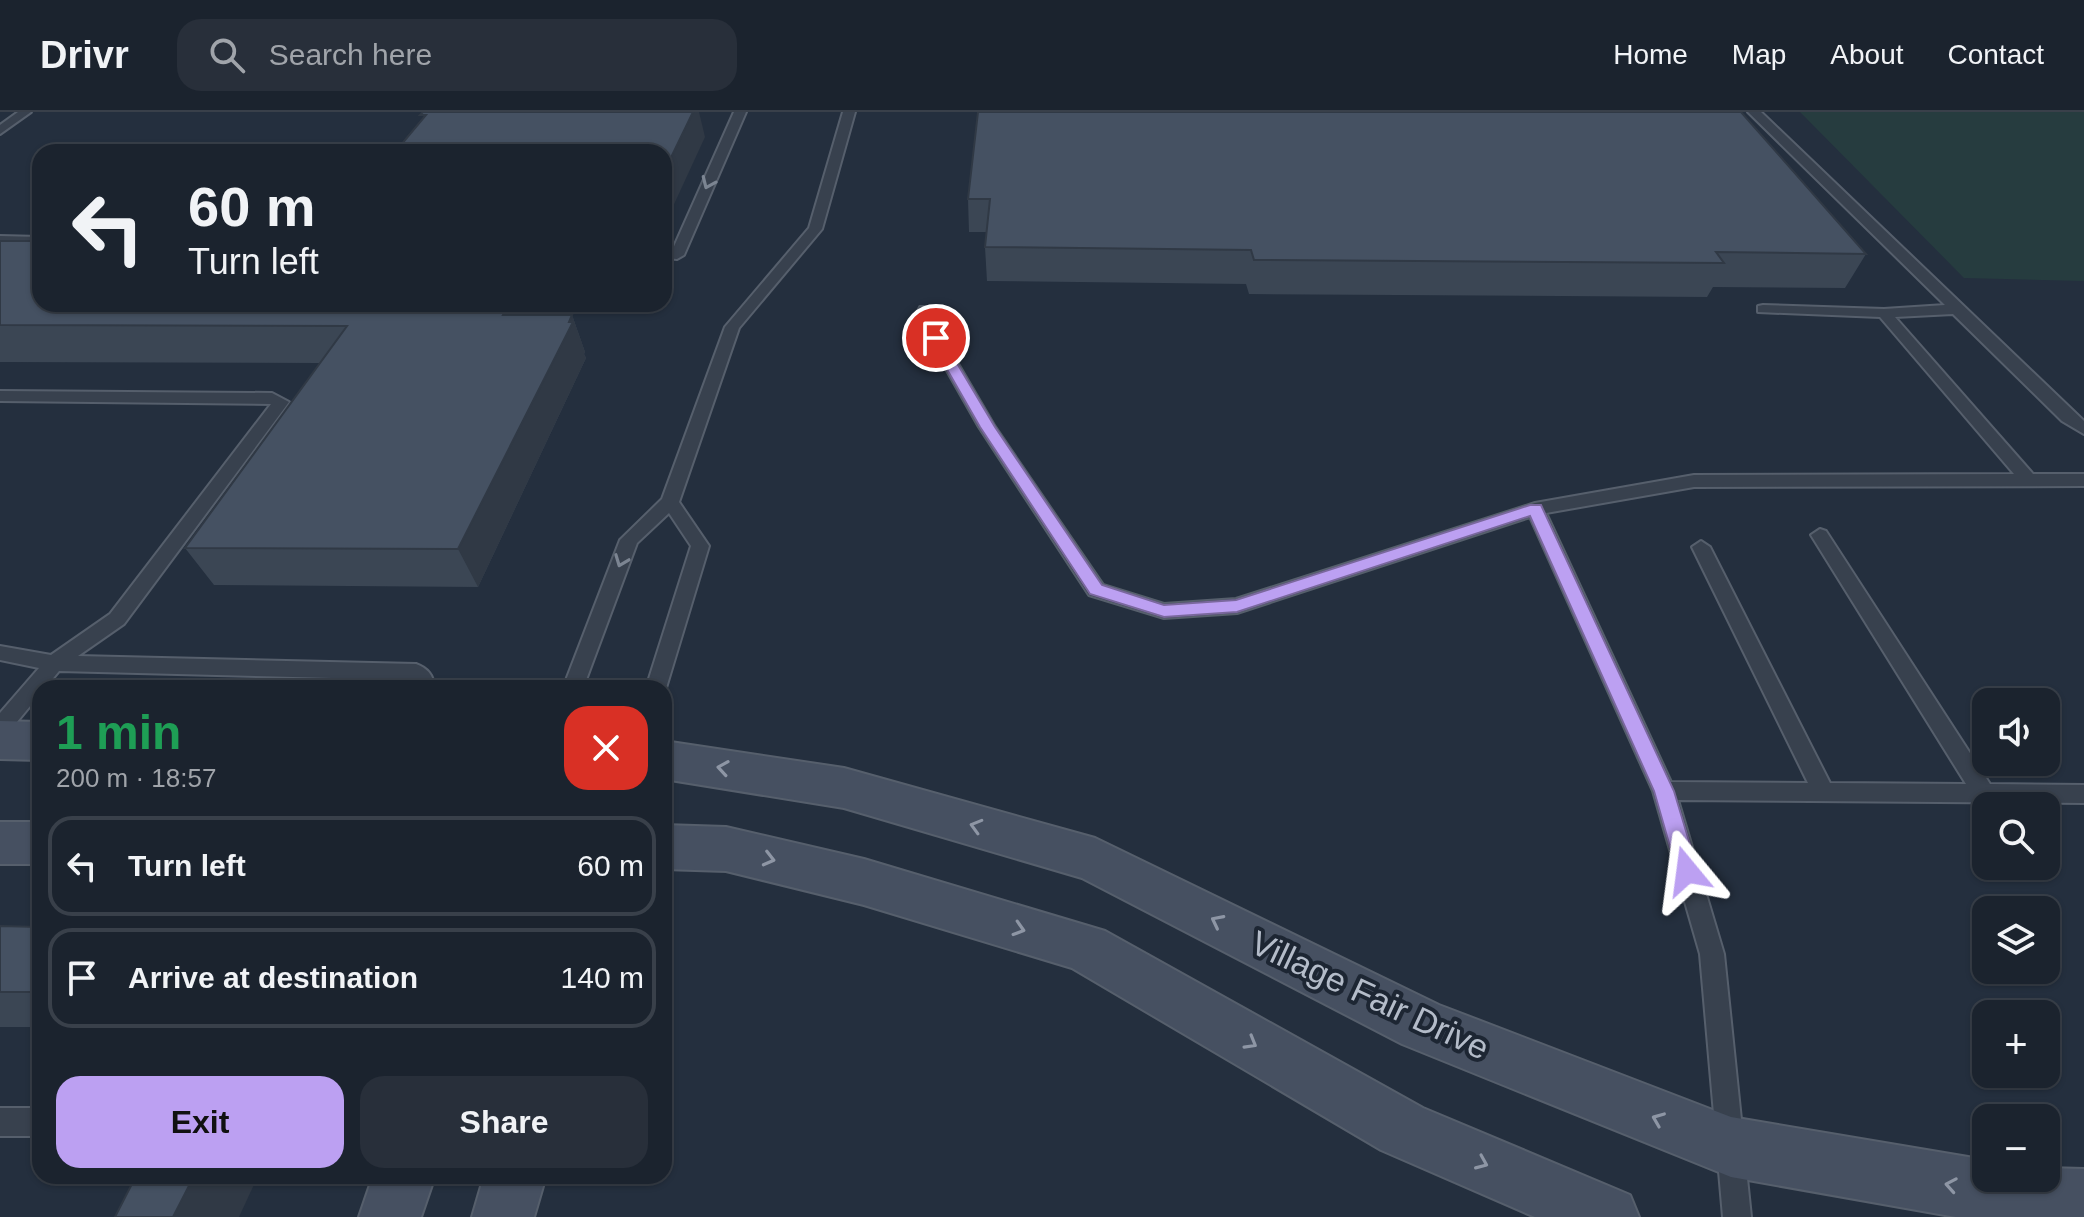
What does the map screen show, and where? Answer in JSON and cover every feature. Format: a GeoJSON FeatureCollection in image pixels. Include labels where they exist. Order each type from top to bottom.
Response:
{"type":"FeatureCollection","features":[{"type":"Feature","properties":{"kind":"street"},"geometry":{"type":"LineString","coordinates":[[0,740],[32,741]]}},
{"type":"Feature","properties":{"kind":"street","name":"Village Fair Drive"},"geometry":{"type":"LineString","coordinates":[[672,761],[844,788],[1095,860],[1422,1025],[1731,1147],[2024,1198],[2084,1200]]}},
{"type":"Feature","properties":{"kind":"street"},"geometry":{"type":"LineString","coordinates":[[0,843],[32,843]]}},
{"type":"Feature","properties":{"kind":"street"},"geometry":{"type":"LineString","coordinates":[[672,847],[726,849],[864,882],[1086,948],[1402,1129],[1608,1217]]}},
{"type":"Feature","properties":{"kind":"street"},"geometry":{"type":"LineString","coordinates":[[390,1217],[401,1184]]}},
{"type":"Feature","properties":{"kind":"street"},"geometry":{"type":"LineString","coordinates":[[503,1217],[513,1184]]}},
{"type":"Feature","properties":{"kind":"lane"},"geometry":{"type":"LineString","coordinates":[[0,130],[25,112]]}},
{"type":"Feature","properties":{"kind":"lane"},"geometry":{"type":"LineString","coordinates":[[672,255],[677,255],[740,112]]}},
{"type":"Feature","properties":{"kind":"lane"},"geometry":{"type":"LineString","coordinates":[[576,680],[629,540],[670,502],[732,327],[815,229],[849,112]]}},
{"type":"Feature","properties":{"kind":"lane"},"geometry":{"type":"LineString","coordinates":[[1754,112],[2068,417],[2084,429]]}},
{"type":"Feature","properties":{"kind":"lane"},"geometry":{"type":"LineString","coordinates":[[0,240],[32,241]]}},
{"type":"Feature","properties":{"kind":"lane"},"geometry":{"type":"LineString","coordinates":[[1763,309],[1884,313],[1958,309]]}},
{"type":"Feature","properties":{"kind":"lane"},"geometry":{"type":"LineString","coordinates":[[925,310],[923,316],[987,427],[1096,590],[1164,611],[1237,606],[1535,509],[1694,481],[2084,480]]}},
{"type":"Feature","properties":{"kind":"lane"},"geometry":{"type":"LineString","coordinates":[[1884,313],[2028,480]]}},
{"type":"Feature","properties":{"kind":"lane"},"geometry":{"type":"LineString","coordinates":[[0,396],[272,398],[281,402],[117,619],[54,663],[40,680]]}},
{"type":"Feature","properties":{"kind":"lane"},"geometry":{"type":"LineString","coordinates":[[658,680],[700,546],[670,502]]}},
{"type":"Feature","properties":{"kind":"lane"},"geometry":{"type":"LineString","coordinates":[[1535,509],[1664,791],[1712,954],[1737,1217]]}},
{"type":"Feature","properties":{"kind":"lane"},"geometry":{"type":"LineString","coordinates":[[1820,535],[1983,792]]}},
{"type":"Feature","properties":{"kind":"lane"},"geometry":{"type":"LineString","coordinates":[[1701,547],[1823,792]]}},
{"type":"Feature","properties":{"kind":"lane"},"geometry":{"type":"LineString","coordinates":[[0,653],[54,663],[416,672],[423,680]]}},
{"type":"Feature","properties":{"kind":"lane"},"geometry":{"type":"LineString","coordinates":[[0,728],[32,689]]}},
{"type":"Feature","properties":{"kind":"lane"},"geometry":{"type":"LineString","coordinates":[[1664,791],[1972,794]]}},
{"type":"Feature","properties":{"kind":"lane"},"geometry":{"type":"LineString","coordinates":[[2060,794],[2084,794]]}},
{"type":"Feature","properties":{"kind":"lane"},"geometry":{"type":"LineString","coordinates":[[0,1122],[32,1122]]}},
{"type":"Feature","properties":{"kind":"green space"},"geometry":{"type":"Polygon","coordinates":[[[1800,112],[2084,112],[2084,281],[1964,278],[1800,112]]]}},
{"type":"Feature","properties":{"kind":"building"},"geometry":{"type":"Polygon","coordinates":[[[423,112],[693,112],[672,155],[672,144],[402,144],[426,115],[420,115],[423,112]]]}},
{"type":"Feature","properties":{"kind":"building"},"geometry":{"type":"Polygon","coordinates":[[[978,112],[1741,112],[1866,254],[1716,252],[1724,263],[1254,260],[1251,250],[985,247],[990,199],[968,199],[978,112]]]}},
{"type":"Feature","properties":{"kind":"building"},"geometry":{"type":"Polygon","coordinates":[[[0,241],[32,241],[32,312],[505,312],[503,315],[572,315],[569,322],[573,322],[458,549],[185,548],[347,326],[0,325],[0,241]]]}},
{"type":"Feature","properties":{"kind":"building"},"geometry":{"type":"Polygon","coordinates":[[[0,926],[32,927],[32,992],[0,992],[0,926]]]}},
{"type":"Feature","properties":{"kind":"building"},"geometry":{"type":"Polygon","coordinates":[[[132,1184],[190,1184],[173,1217],[115,1217],[132,1184]]]}},
{"type":"Feature","properties":{"kind":"route"},"geometry":{"type":"LineString","coordinates":[[936,338],[987,427],[1096,590],[1164,611],[1237,606],[1535,509],[1664,791],[1687,871]]}}]}
